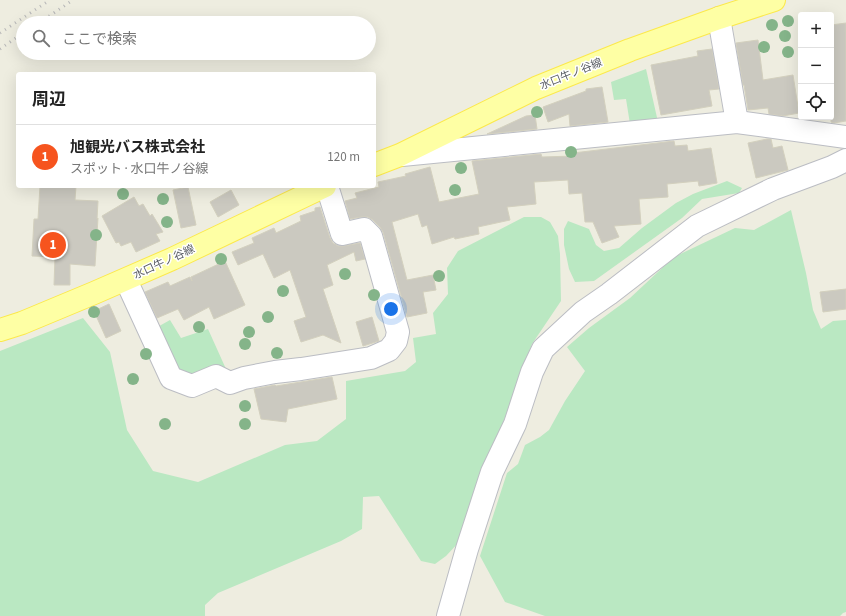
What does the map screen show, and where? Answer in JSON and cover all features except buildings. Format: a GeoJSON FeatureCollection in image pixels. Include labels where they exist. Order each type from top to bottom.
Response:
{"type":"FeatureCollection","features":[{"type":"Feature","properties":{"kind":"main road","name":"水口牛ノ谷線"},"geometry":{"type":"LineString","coordinates":[[376,164],[400,155],[536,88],[630,50],[774,0]]}},
{"type":"Feature","properties":{"kind":"main road","name":"水口牛ノ谷線"},"geometry":{"type":"LineString","coordinates":[[0,330],[22,323],[126,280],[322,188]]}},
{"type":"Feature","properties":{"kind":"street"},"geometry":{"type":"LineString","coordinates":[[719,18],[737,122]]}},
{"type":"Feature","properties":{"kind":"street"},"geometry":{"type":"LineString","coordinates":[[400,155],[737,122],[846,137]]}},
{"type":"Feature","properties":{"kind":"street"},"geometry":{"type":"LineString","coordinates":[[448,616],[467,549],[492,472],[515,424],[532,372],[543,349],[583,312],[697,226],[774,189],[832,167],[846,160]]}},
{"type":"Feature","properties":{"kind":"street"},"geometry":{"type":"LineString","coordinates":[[126,280],[171,378],[192,386],[216,376],[230,383],[244,378],[275,372],[371,358],[389,350],[396,341],[398,332],[371,236],[364,229],[342,234],[327,188]]}},
{"type":"Feature","properties":{"kind":"green space"},"geometry":{"type":"Polygon","coordinates":[[[646,69],[658,122],[630,124],[626,99],[614,100],[611,82],[646,69]]]}},
{"type":"Feature","properties":{"kind":"green space"},"geometry":{"type":"Polygon","coordinates":[[[727,181],[742,188],[739,193],[702,199],[682,218],[594,281],[575,282],[569,269],[564,245],[564,229],[568,221],[589,229],[596,245],[604,251],[619,248],[642,228],[676,203],[693,194],[727,181]]]}},
{"type":"Feature","properties":{"kind":"green space"},"geometry":{"type":"Polygon","coordinates":[[[791,210],[813,310],[821,329],[833,321],[846,320],[846,612],[840,616],[545,616],[505,602],[480,556],[507,473],[518,464],[525,445],[549,430],[565,401],[585,371],[567,347],[589,328],[630,298],[674,257],[735,228],[754,230],[791,210]]]}},
{"type":"Feature","properties":{"kind":"green space"},"geometry":{"type":"Polygon","coordinates":[[[524,217],[541,217],[550,222],[558,236],[561,301],[532,344],[460,541],[446,556],[435,564],[421,561],[379,496],[363,497],[362,529],[341,541],[218,593],[205,605],[205,616],[0,616],[0,351],[83,318],[110,352],[127,430],[153,471],[198,482],[285,445],[317,441],[346,419],[346,381],[405,371],[416,362],[413,338],[436,334],[433,313],[448,294],[447,268],[458,251],[524,217]]]}},
{"type":"Feature","properties":{"kind":"green space"},"geometry":{"type":"Polygon","coordinates":[[[170,320],[181,338],[208,329],[226,369],[191,381],[174,375],[154,329],[170,320]]]}},
{"type":"Feature","properties":{"kind":"railway"},"geometry":{"type":"LineString","coordinates":[[26,16],[50,0]]}},
{"type":"Feature","properties":{"kind":"railway"},"geometry":{"type":"LineString","coordinates":[[49,16],[73,0]]}},
{"type":"Feature","properties":{"kind":"railway"},"geometry":{"type":"LineString","coordinates":[[0,33],[16,22]]}},
{"type":"Feature","properties":{"kind":"railway"},"geometry":{"type":"LineString","coordinates":[[0,49],[16,38]]}},
{"type":"Feature","properties":{"kind":"place","name":"旭観光バス株式会社"},"geometry":{"type":"Point","coordinates":[53,245]}}]}
